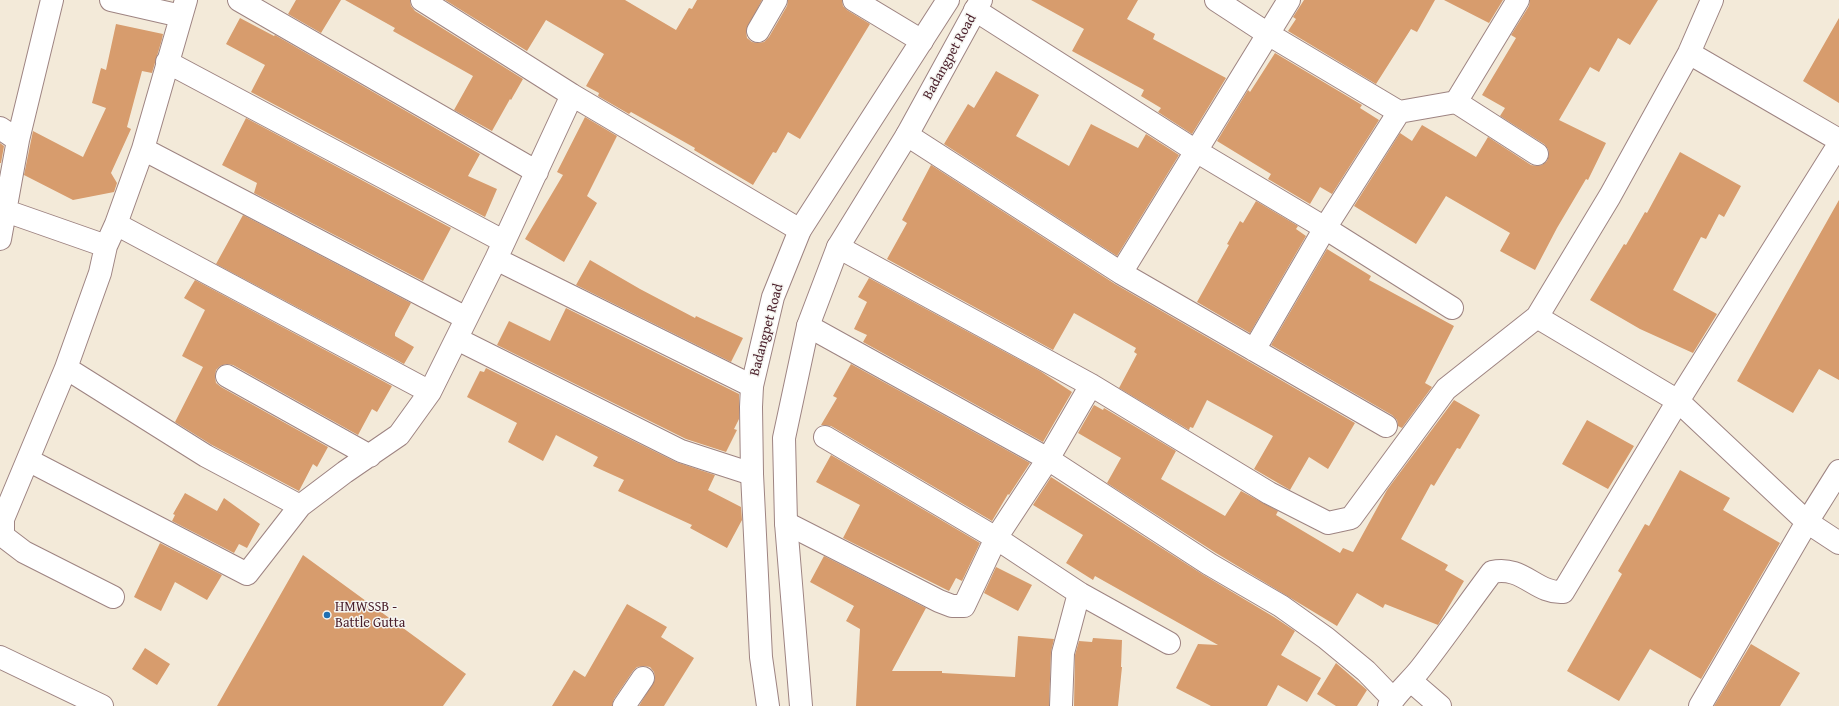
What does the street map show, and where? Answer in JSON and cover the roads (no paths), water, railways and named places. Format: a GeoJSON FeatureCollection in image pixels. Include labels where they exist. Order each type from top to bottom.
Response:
{"type":"FeatureCollection","features":[{"type":"Feature","properties":{"kind":"street"},"geometry":{"type":"LineString","coordinates":[[0,239],[18,140],[52,0]]}},
{"type":"Feature","properties":{"kind":"street"},"geometry":{"type":"LineString","coordinates":[[111,0],[183,8],[143,149],[116,224],[106,246],[100,273],[66,368],[2,519],[3,536],[24,552],[113,597]]}},
{"type":"Feature","properties":{"kind":"street"},"geometry":{"type":"LineString","coordinates":[[239,0],[537,172]]}},
{"type":"Feature","properties":{"kind":"street"},"geometry":{"type":"LineString","coordinates":[[422,0],[572,95],[800,230]]}},
{"type":"Feature","properties":{"kind":"street"},"geometry":{"type":"LineString","coordinates":[[758,31],[776,0]]}},
{"type":"Feature","properties":{"kind":"street"},"geometry":{"type":"LineString","coordinates":[[854,0],[922,41]]}},
{"type":"Feature","properties":{"kind":"street","name":"Badangpet Road"},"geometry":{"type":"LineString","coordinates":[[768,706],[762,657],[752,474],[752,386],[773,297],[800,230],[948,0]]}},
{"type":"Feature","properties":{"kind":"street"},"geometry":{"type":"LineString","coordinates":[[1216,0],[1268,34],[1399,112],[1456,102],[1537,154]]}},
{"type":"Feature","properties":{"kind":"street"},"geometry":{"type":"LineString","coordinates":[[1120,273],[1289,0]]}},
{"type":"Feature","properties":{"kind":"street"},"geometry":{"type":"LineString","coordinates":[[1456,102],[1518,0]]}},
{"type":"Feature","properties":{"kind":"street"},"geometry":{"type":"LineString","coordinates":[[838,248],[1091,385],[1269,493],[1328,523],[1351,518],[1446,389],[1537,317],[1610,196],[1689,53],[1712,0]]}},
{"type":"Feature","properties":{"kind":"street"},"geometry":{"type":"LineString","coordinates":[[978,5],[1196,151],[1325,228],[1452,308]]}},
{"type":"Feature","properties":{"kind":"street","name":"Badangpet Road"},"geometry":{"type":"LineString","coordinates":[[802,706],[786,523],[784,438],[808,326],[838,248],[907,135],[978,5]]}},
{"type":"Feature","properties":{"kind":"street"},"geometry":{"type":"LineString","coordinates":[[1689,53],[1839,140]]}},
{"type":"Feature","properties":{"kind":"street"},"geometry":{"type":"LineString","coordinates":[[167,62],[500,250],[752,386]]}},
{"type":"Feature","properties":{"kind":"street"},"geometry":{"type":"LineString","coordinates":[[28,460],[247,574],[300,506],[345,472],[400,435],[430,392],[500,250],[572,95]]}},
{"type":"Feature","properties":{"kind":"street"},"geometry":{"type":"LineString","coordinates":[[1254,350],[1325,228],[1399,112]]}},
{"type":"Feature","properties":{"kind":"street"},"geometry":{"type":"LineString","coordinates":[[0,128],[18,140]]}},
{"type":"Feature","properties":{"kind":"street"},"geometry":{"type":"LineString","coordinates":[[907,135],[1120,273],[1386,426]]}},
{"type":"Feature","properties":{"kind":"street"},"geometry":{"type":"LineString","coordinates":[[808,326],[1048,459],[1203,559],[1281,606],[1326,638],[1366,671],[1391,703],[1411,681],[1492,572],[1503,569],[1524,577],[1549,591],[1562,592],[1678,401],[1839,144]]}},
{"type":"Feature","properties":{"kind":"street"},"geometry":{"type":"LineString","coordinates":[[143,149],[466,318]]}},
{"type":"Feature","properties":{"kind":"street"},"geometry":{"type":"LineString","coordinates":[[6,211],[106,246]]}},
{"type":"Feature","properties":{"kind":"street"},"geometry":{"type":"LineString","coordinates":[[116,224],[430,392]]}},
{"type":"Feature","properties":{"kind":"street"},"geometry":{"type":"LineString","coordinates":[[1537,317],[1678,401],[1807,522],[1839,543]]}},
{"type":"Feature","properties":{"kind":"street"},"geometry":{"type":"LineString","coordinates":[[457,339],[681,451],[752,474]]}},
{"type":"Feature","properties":{"kind":"street"},"geometry":{"type":"LineString","coordinates":[[66,368],[206,456],[300,506]]}},
{"type":"Feature","properties":{"kind":"street"},"geometry":{"type":"LineString","coordinates":[[227,376],[370,456]]}},
{"type":"Feature","properties":{"kind":"street"},"geometry":{"type":"LineString","coordinates":[[786,523],[939,601],[952,606],[964,606],[996,538],[1048,459],[1091,385]]}},
{"type":"Feature","properties":{"kind":"street"},"geometry":{"type":"LineString","coordinates":[[825,437],[996,538],[1079,593],[1169,643]]}},
{"type":"Feature","properties":{"kind":"street"},"geometry":{"type":"LineString","coordinates":[[1700,706],[1807,522],[1839,471]]}},
{"type":"Feature","properties":{"kind":"street"},"geometry":{"type":"LineString","coordinates":[[1061,706],[1063,653],[1079,593]]}},
{"type":"Feature","properties":{"kind":"street"},"geometry":{"type":"LineString","coordinates":[[0,656],[102,706]]}},
{"type":"Feature","properties":{"kind":"street"},"geometry":{"type":"LineString","coordinates":[[624,706],[643,678]]}},
{"type":"Feature","properties":{"kind":"street"},"geometry":{"type":"LineString","coordinates":[[1411,681],[1440,706]]}},
{"type":"Feature","properties":{"kind":"place","name":"HMWSSB - Battle Gutta"},"geometry":{"type":"Point","coordinates":[327,615]}}]}
